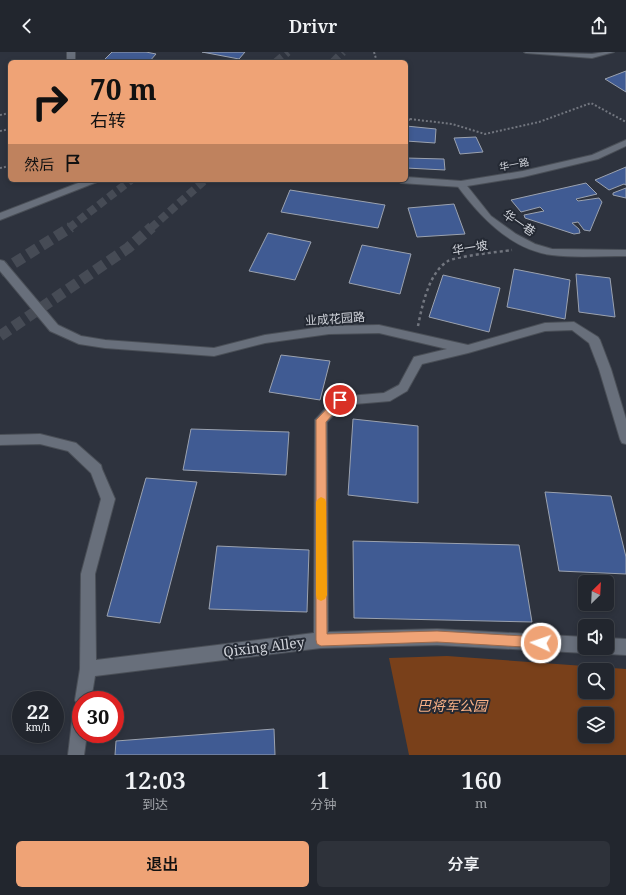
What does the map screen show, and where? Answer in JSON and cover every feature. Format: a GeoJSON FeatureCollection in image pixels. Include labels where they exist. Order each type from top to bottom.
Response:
{"type":"FeatureCollection","features":[{"type":"Feature","properties":{"kind":"street","name":"华一路"},"geometry":{"type":"LineString","coordinates":[[408,180],[461,184],[523,174],[595,157],[626,143]]}},
{"type":"Feature","properties":{"kind":"street"},"geometry":{"type":"LineString","coordinates":[[0,217],[89,182]]}},
{"type":"Feature","properties":{"kind":"street","name":"华一巷"},"geometry":{"type":"LineString","coordinates":[[461,184],[488,218],[513,236],[532,247],[552,252],[624,251]]}},
{"type":"Feature","properties":{"kind":"street","name":"业成花园路"},"geometry":{"type":"LineString","coordinates":[[0,264],[54,328],[79,340],[105,344],[214,352],[265,339],[329,330],[379,330],[468,349],[545,327],[574,326],[594,340],[605,369],[626,438]]}},
{"type":"Feature","properties":{"kind":"street"},"geometry":{"type":"LineString","coordinates":[[321,640],[321,420],[340,400],[386,398],[403,388],[418,360],[468,349]]}},
{"type":"Feature","properties":{"kind":"street"},"geometry":{"type":"LineString","coordinates":[[0,440],[40,439],[72,447],[96,469],[108,499],[88,574],[88,669],[84,691]]}},
{"type":"Feature","properties":{"kind":"street","name":"Qixing Alley"},"geometry":{"type":"LineString","coordinates":[[88,669],[321,640],[437,637],[578,645]]}},
{"type":"Feature","properties":{"kind":"street"},"geometry":{"type":"LineString","coordinates":[[614,647],[626,648]]}},
{"type":"Feature","properties":{"kind":"street"},"geometry":{"type":"LineString","coordinates":[[76,755],[77,743]]}},
{"type":"Feature","properties":{"kind":"lane"},"geometry":{"type":"LineString","coordinates":[[526,52],[592,56],[612,52]]}},
{"type":"Feature","properties":{"kind":"path"},"geometry":{"type":"LineString","coordinates":[[410,119],[452,124],[485,134],[539,122],[591,103],[626,122]]}},
{"type":"Feature","properties":{"kind":"path","name":"华一坡"},"geometry":{"type":"LineString","coordinates":[[416,338],[423,300],[440,267],[450,260],[532,247]]}},
{"type":"Feature","properties":{"kind":"green space","name":"巴将军公园"},"geometry":{"type":"Polygon","coordinates":[[[447,656],[578,666],[578,699],[614,699],[614,668],[626,669],[626,755],[409,755],[389,658],[447,656]]]}},
{"type":"Feature","properties":{"kind":"building"},"geometry":{"type":"Polygon","coordinates":[[[112,52],[146,52],[156,54],[151,60],[104,60],[112,52]]]}},
{"type":"Feature","properties":{"kind":"building"},"geometry":{"type":"Polygon","coordinates":[[[202,52],[245,52],[239,59],[202,52]]]}},
{"type":"Feature","properties":{"kind":"building"},"geometry":{"type":"Polygon","coordinates":[[[626,71],[626,92],[605,79],[626,71]]]}},
{"type":"Feature","properties":{"kind":"building"},"geometry":{"type":"Polygon","coordinates":[[[408,126],[436,129],[435,143],[408,141],[408,126]]]}},
{"type":"Feature","properties":{"kind":"building"},"geometry":{"type":"Polygon","coordinates":[[[476,137],[483,152],[460,154],[454,138],[476,137]]]}},
{"type":"Feature","properties":{"kind":"building"},"geometry":{"type":"Polygon","coordinates":[[[408,158],[444,159],[445,170],[408,168],[408,158]]]}},
{"type":"Feature","properties":{"kind":"building"},"geometry":{"type":"Polygon","coordinates":[[[626,167],[626,185],[624,184],[609,190],[595,180],[626,167]]]}},
{"type":"Feature","properties":{"kind":"building"},"geometry":{"type":"Polygon","coordinates":[[[586,183],[597,194],[576,199],[578,201],[599,198],[602,202],[590,231],[584,230],[578,222],[572,223],[579,229],[580,233],[574,234],[525,218],[524,215],[544,211],[540,207],[521,212],[511,200],[586,183]]]}},
{"type":"Feature","properties":{"kind":"building"},"geometry":{"type":"Polygon","coordinates":[[[626,188],[626,198],[613,195],[613,193],[626,188]]]}},
{"type":"Feature","properties":{"kind":"building"},"geometry":{"type":"Polygon","coordinates":[[[290,190],[385,205],[378,228],[281,212],[290,190]]]}},
{"type":"Feature","properties":{"kind":"building"},"geometry":{"type":"Polygon","coordinates":[[[454,204],[465,234],[417,237],[408,208],[454,204]]]}},
{"type":"Feature","properties":{"kind":"building"},"geometry":{"type":"Polygon","coordinates":[[[268,233],[311,242],[295,280],[249,271],[268,233]]]}},
{"type":"Feature","properties":{"kind":"building"},"geometry":{"type":"Polygon","coordinates":[[[362,245],[411,254],[400,294],[349,283],[362,245]]]}},
{"type":"Feature","properties":{"kind":"building"},"geometry":{"type":"Polygon","coordinates":[[[514,269],[570,280],[565,319],[507,307],[514,269]]]}},
{"type":"Feature","properties":{"kind":"building"},"geometry":{"type":"Polygon","coordinates":[[[576,274],[610,278],[615,317],[579,312],[576,274]]]}},
{"type":"Feature","properties":{"kind":"building"},"geometry":{"type":"Polygon","coordinates":[[[443,275],[500,288],[489,332],[429,317],[443,275]]]}},
{"type":"Feature","properties":{"kind":"building"},"geometry":{"type":"Polygon","coordinates":[[[281,355],[330,361],[320,400],[269,392],[281,355]]]}},
{"type":"Feature","properties":{"kind":"building"},"geometry":{"type":"Polygon","coordinates":[[[353,419],[418,426],[418,503],[348,495],[353,419]]]}},
{"type":"Feature","properties":{"kind":"building"},"geometry":{"type":"Polygon","coordinates":[[[191,429],[289,432],[286,475],[183,470],[191,429]]]}},
{"type":"Feature","properties":{"kind":"building"},"geometry":{"type":"Polygon","coordinates":[[[146,478],[197,482],[160,623],[107,616],[146,478]]]}},
{"type":"Feature","properties":{"kind":"building"},"geometry":{"type":"Polygon","coordinates":[[[545,492],[611,496],[626,557],[626,574],[559,571],[545,492]]]}},
{"type":"Feature","properties":{"kind":"building"},"geometry":{"type":"Polygon","coordinates":[[[353,541],[519,545],[532,622],[354,618],[353,541]]]}},
{"type":"Feature","properties":{"kind":"building"},"geometry":{"type":"Polygon","coordinates":[[[217,546],[309,550],[307,612],[209,609],[217,546]]]}},
{"type":"Feature","properties":{"kind":"building"},"geometry":{"type":"Polygon","coordinates":[[[274,729],[275,755],[115,755],[116,743],[124,743],[124,740],[274,729]]]}},
{"type":"Feature","properties":{"kind":"tunnel"},"geometry":{"type":"LineString","coordinates":[[278,60],[288,52]]}},
{"type":"Feature","properties":{"kind":"tunnel"},"geometry":{"type":"LineString","coordinates":[[335,60],[343,52]]}},
{"type":"Feature","properties":{"kind":"tunnel"},"geometry":{"type":"LineString","coordinates":[[69,228],[128,182]]}},
{"type":"Feature","properties":{"kind":"tunnel"},"geometry":{"type":"LineString","coordinates":[[151,228],[203,182]]}},
{"type":"Feature","properties":{"kind":"tunnel"},"geometry":{"type":"LineString","coordinates":[[0,272],[71,227]]}},
{"type":"Feature","properties":{"kind":"tunnel"},"geometry":{"type":"LineString","coordinates":[[0,336],[128,248],[152,227]]}},
{"type":"Feature","properties":{"kind":"slow traffic"},"geometry":{"type":"LineString","coordinates":[[321,502],[321,595]]}},
{"type":"Feature","properties":{"kind":"route"},"geometry":{"type":"LineString","coordinates":[[340,400],[321,420],[321,640],[437,637],[541,643]]}}]}
